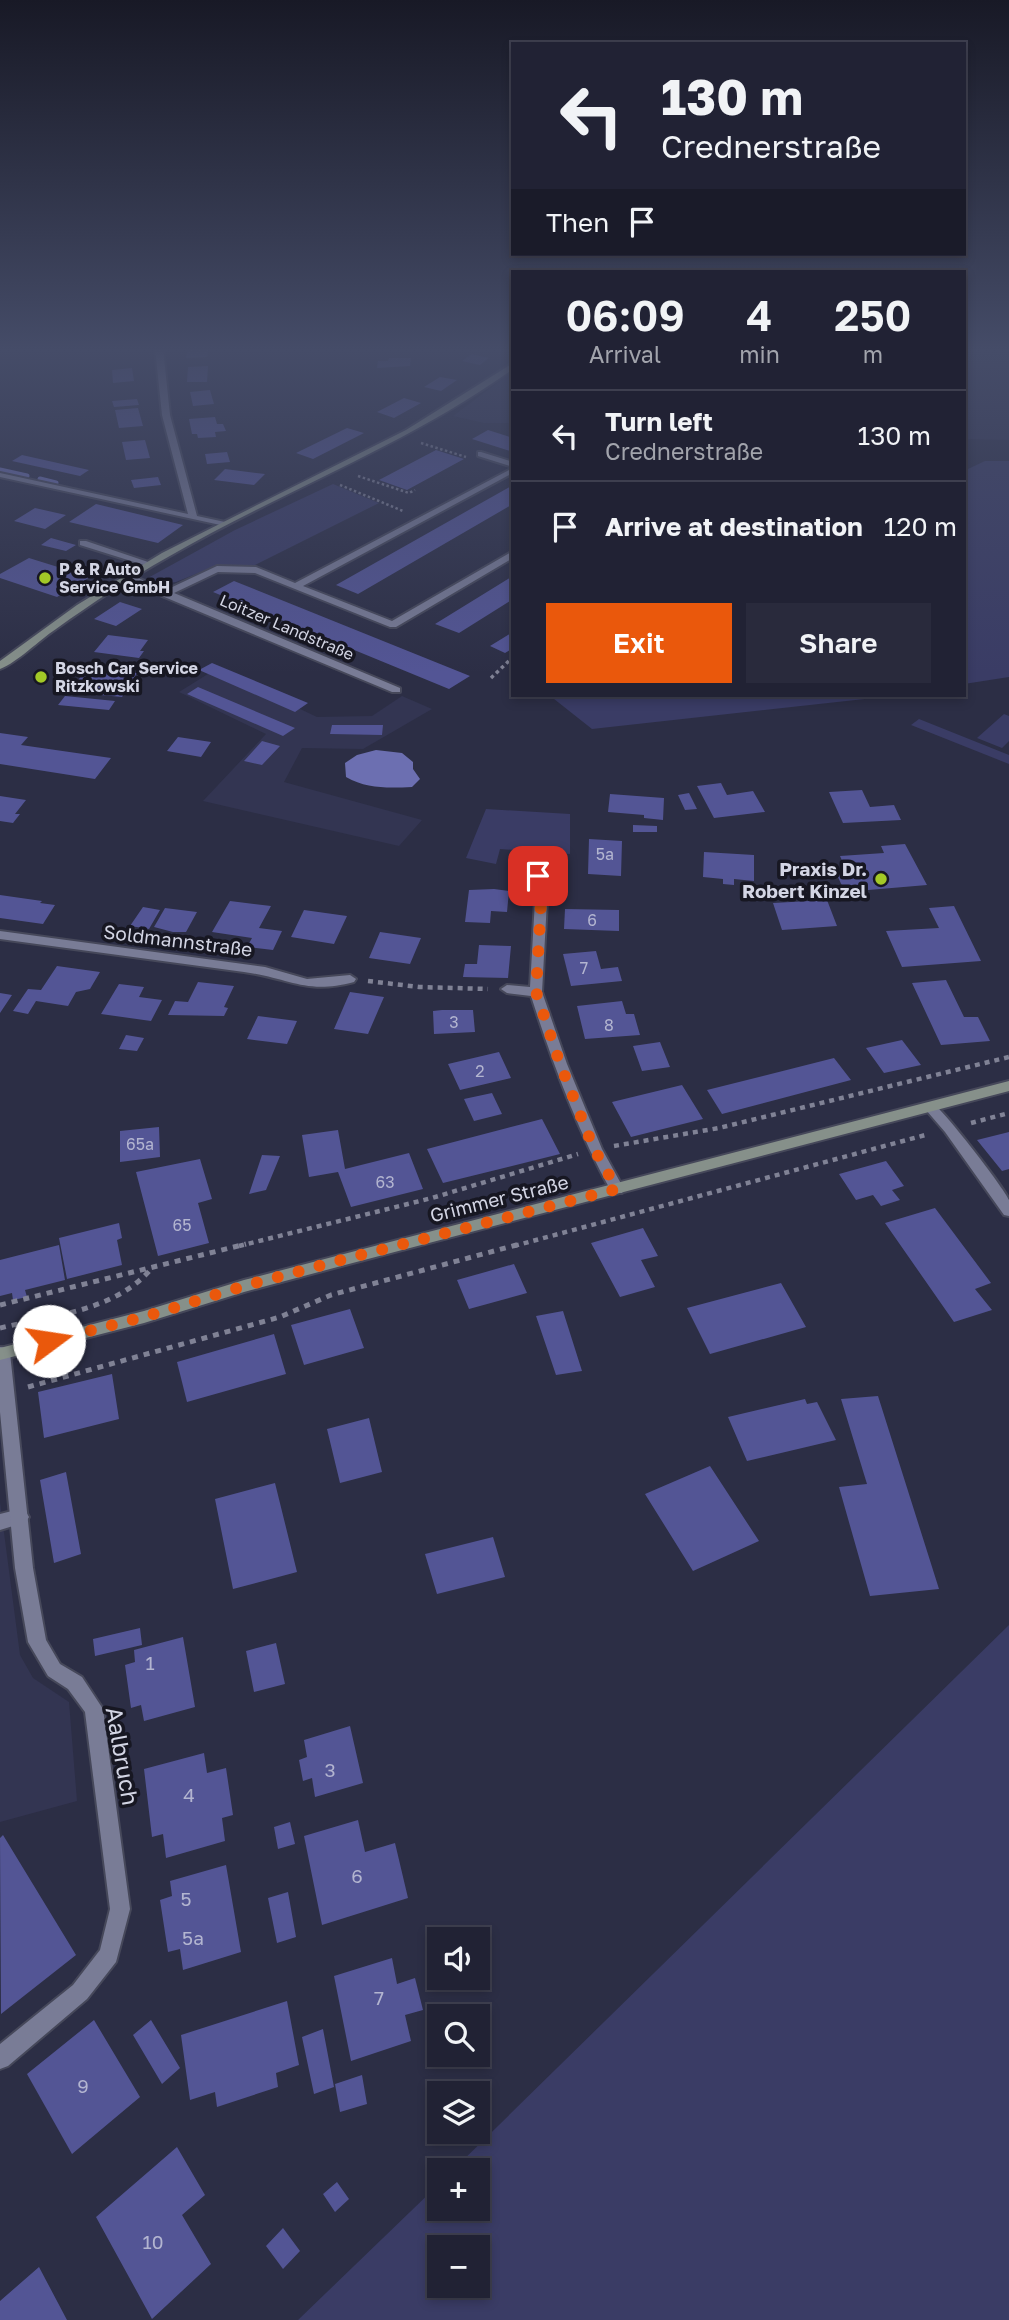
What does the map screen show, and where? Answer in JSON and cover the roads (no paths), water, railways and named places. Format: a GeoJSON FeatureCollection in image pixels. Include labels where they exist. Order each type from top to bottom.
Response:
{"type":"FeatureCollection","features":[{"type":"Feature","properties":{"kind":"main road"},"geometry":{"type":"LineString","coordinates":[[0,666],[83,605],[150,564],[222,524],[358,456]]}},
{"type":"Feature","properties":{"kind":"main road","name":"Grimmer Straße"},"geometry":{"type":"LineString","coordinates":[[1,1353],[144,1317],[345,1259],[1009,1086]]}},
{"type":"Feature","properties":{"kind":"street"},"geometry":{"type":"LineString","coordinates":[[177,456],[193,517]]}},
{"type":"Feature","properties":{"kind":"street"},"geometry":{"type":"LineString","coordinates":[[486,456],[511,466]]}},
{"type":"Feature","properties":{"kind":"street"},"geometry":{"type":"LineString","coordinates":[[296,586],[511,468]]}},
{"type":"Feature","properties":{"kind":"street"},"geometry":{"type":"LineString","coordinates":[[0,475],[222,524]]}},
{"type":"Feature","properties":{"kind":"street"},"geometry":{"type":"LineString","coordinates":[[83,543],[150,564]]}},
{"type":"Feature","properties":{"kind":"street","name":"Loitzer Landstraße"},"geometry":{"type":"LineString","coordinates":[[165,594],[217,569],[256,570],[393,625],[511,555]]}},
{"type":"Feature","properties":{"kind":"street","name":"Loitzer Landstraße"},"geometry":{"type":"LineString","coordinates":[[128,577],[396,690]]}},
{"type":"Feature","properties":{"kind":"street"},"geometry":{"type":"LineString","coordinates":[[538,876],[542,884],[536,992],[560,1064],[594,1149],[617,1189]]}},
{"type":"Feature","properties":{"kind":"street","name":"Soldmannstraße"},"geometry":{"type":"LineString","coordinates":[[0,935],[265,971],[300,985],[320,985],[350,979]]}},
{"type":"Feature","properties":{"kind":"street"},"geometry":{"type":"LineString","coordinates":[[507,989],[536,992]]}},
{"type":"Feature","properties":{"kind":"street"},"geometry":{"type":"LineString","coordinates":[[931,1107],[1009,1211]]}},
{"type":"Feature","properties":{"kind":"street","name":"Aalbruch"},"geometry":{"type":"LineString","coordinates":[[0,2058],[80,1992],[109,1955],[120,1909],[94,1709],[75,1683],[54,1670],[37,1642],[26,1580],[1,1353]]}},
{"type":"Feature","properties":{"kind":"street"},"geometry":{"type":"LineString","coordinates":[[0,1522],[20,1517]]}},
{"type":"Feature","properties":{"kind":"waterway"},"geometry":{"type":"LineString","coordinates":[[0,470],[27,476]]}},
{"type":"Feature","properties":{"kind":"waterway"},"geometry":{"type":"LineString","coordinates":[[40,479],[56,483]]}},
{"type":"Feature","properties":{"kind":"place","name":"P & R Auto Service GmbH"},"geometry":{"type":"Point","coordinates":[45,578]}},
{"type":"Feature","properties":{"kind":"place","name":"Bosch Car Service Ritzkowski"},"geometry":{"type":"Point","coordinates":[41,677]}},
{"type":"Feature","properties":{"kind":"place","name":"Praxis Dr. Robert Kinzel"},"geometry":{"type":"Point","coordinates":[881,879]}}]}
